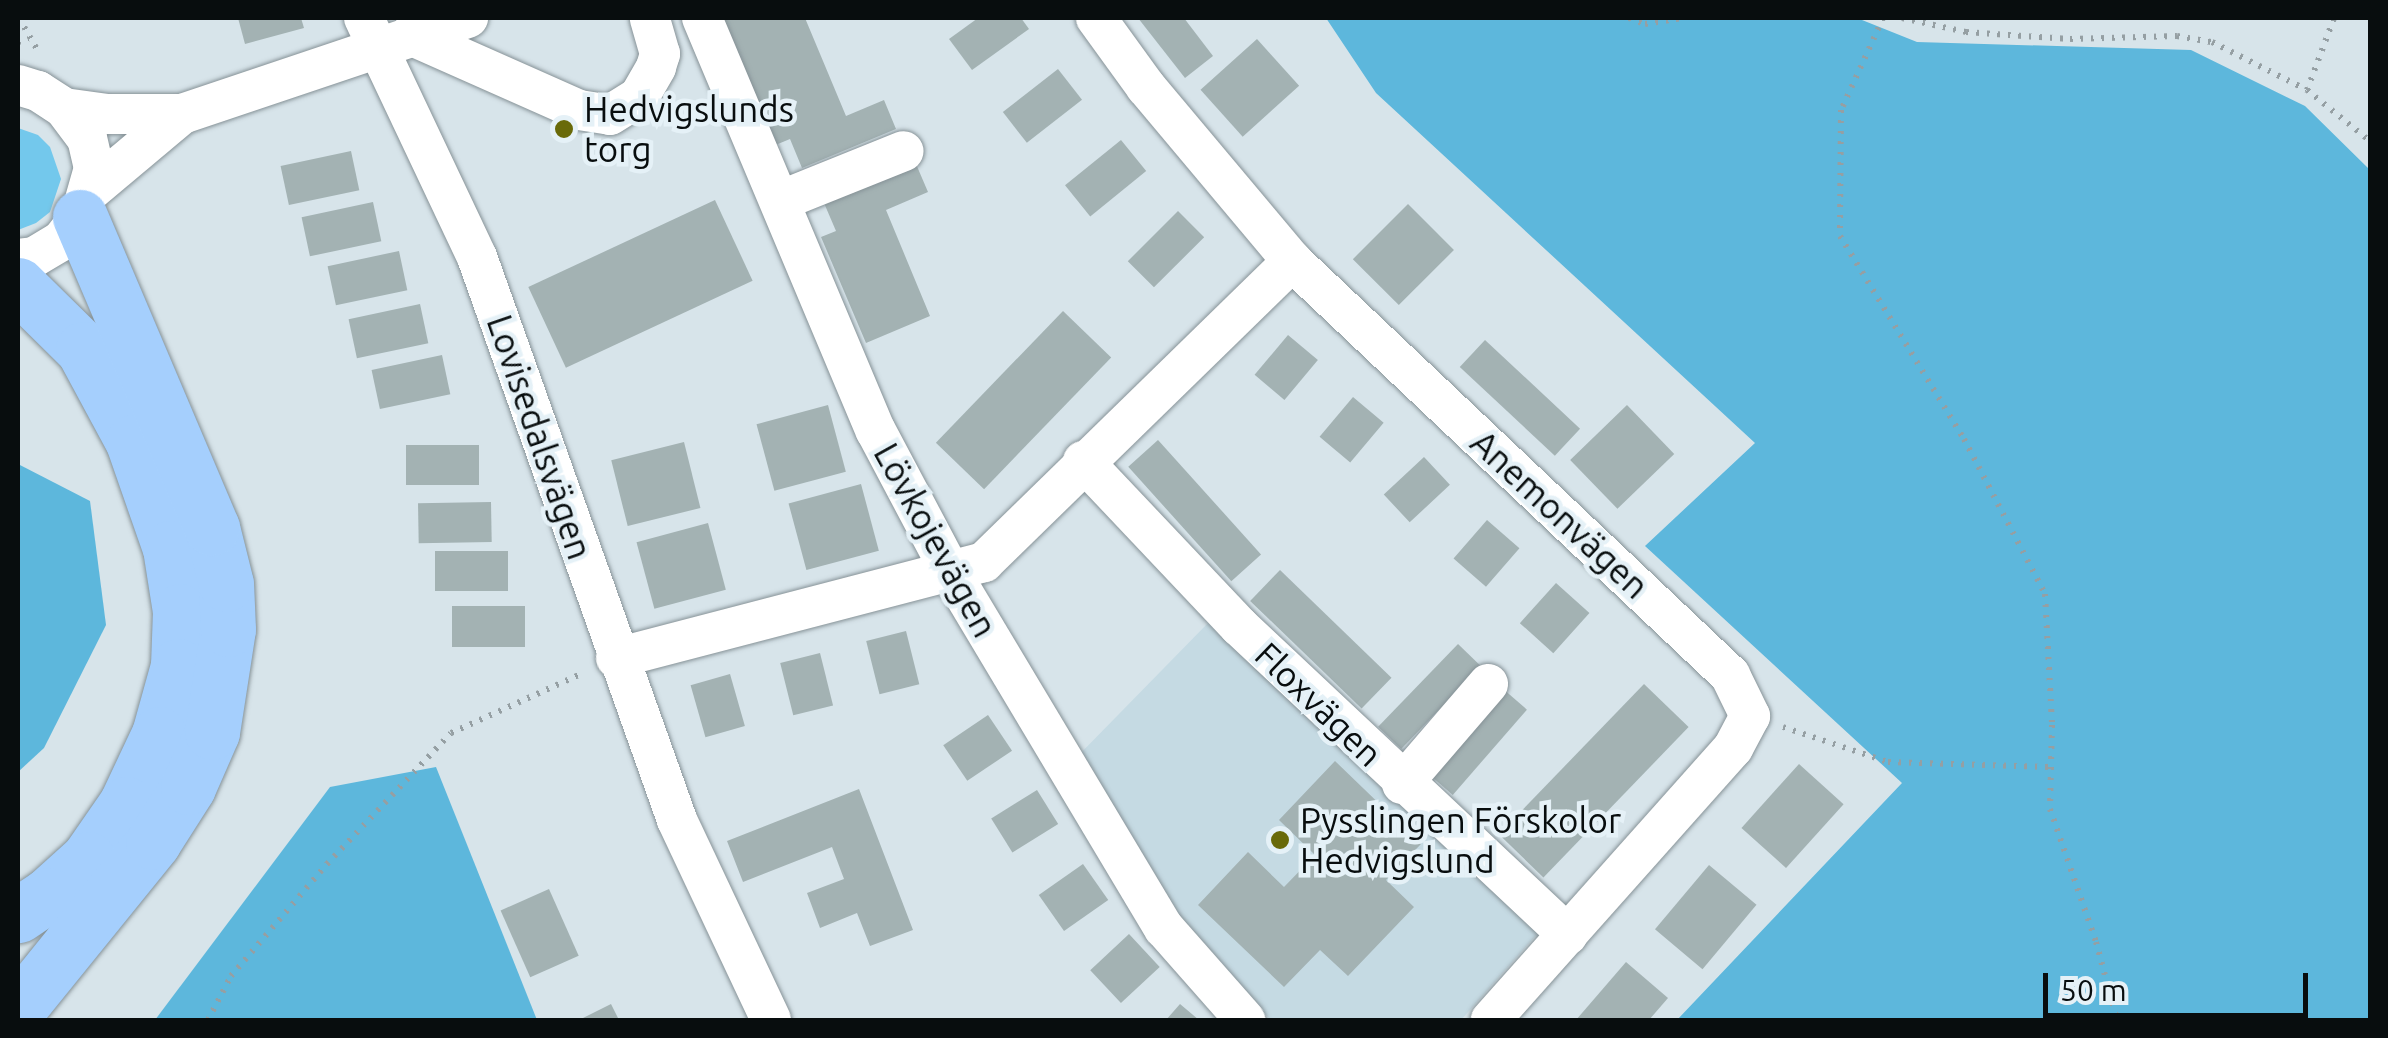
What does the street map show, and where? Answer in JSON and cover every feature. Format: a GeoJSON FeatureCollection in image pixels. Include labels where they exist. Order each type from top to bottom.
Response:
{"type":"FeatureCollection","features":[{"type":"Feature","properties":{"kind":"highway"},"geometry":{"type":"LineString","coordinates":[[18,1009],[143,856],[188,787],[212,732],[228,629],[226,584],[212,528],[85,204]]}},
{"type":"Feature","properties":{"kind":"highway"},"geometry":{"type":"LineString","coordinates":[[18,285],[83,349],[133,442],[170,548],[180,610],[178,666],[164,717],[126,804],[88,860],[48,895],[18,914]]}},
{"type":"Feature","properties":{"kind":"street"},"geometry":{"type":"LineString","coordinates":[[18,259],[34,257],[60,242],[85,204],[182,114],[383,33],[468,18]]}},
{"type":"Feature","properties":{"kind":"street"},"geometry":{"type":"LineString","coordinates":[[383,33],[579,110],[610,115],[639,97],[656,67],[660,54],[650,18]]}},
{"type":"Feature","properties":{"kind":"street","name":"Lövkojevägen"},"geometry":{"type":"LineString","coordinates":[[702,18],[782,200],[876,431],[950,571],[1164,928],[1245,1020]]}},
{"type":"Feature","properties":{"kind":"street","name":"Anemonvägen"},"geometry":{"type":"LineString","coordinates":[[1096,18],[1146,87],[1292,261],[1730,675],[1750,716]]}},
{"type":"Feature","properties":{"kind":"street","name":"Lovisedalsvägen"},"geometry":{"type":"LineString","coordinates":[[383,33],[477,257],[676,820],[770,1020]]}},
{"type":"Feature","properties":{"kind":"street"},"geometry":{"type":"LineString","coordinates":[[34,87],[108,114],[182,114]]}},
{"type":"Feature","properties":{"kind":"street"},"geometry":{"type":"LineString","coordinates":[[34,87],[86,138],[94,168],[85,204]]}},
{"type":"Feature","properties":{"kind":"street"},"geometry":{"type":"LineString","coordinates":[[782,200],[904,150]]}},
{"type":"Feature","properties":{"kind":"street"},"geometry":{"type":"LineString","coordinates":[[616,658],[984,562],[1292,261]]}},
{"type":"Feature","properties":{"kind":"street","name":"Floxvägen"},"geometry":{"type":"LineString","coordinates":[[1084,461],[1238,626],[1402,784],[1568,935]]}},
{"type":"Feature","properties":{"kind":"street"},"geometry":{"type":"LineString","coordinates":[[1402,784],[1488,684]]}},
{"type":"Feature","properties":{"kind":"street"},"geometry":{"type":"LineString","coordinates":[[1491,1020],[1733,748],[1750,716]]}},
{"type":"Feature","properties":{"kind":"path"},"geometry":{"type":"LineString","coordinates":[[18,42],[28,39],[19,18]]}},
{"type":"Feature","properties":{"kind":"path"},"geometry":{"type":"LineString","coordinates":[[1629,18],[1645,24],[1681,18]]}},
{"type":"Feature","properties":{"kind":"path"},"geometry":{"type":"LineString","coordinates":[[1883,18],[1841,110],[1840,236],[1964,439],[2045,594],[2050,809],[2096,942],[2117,1020]]}},
{"type":"Feature","properties":{"kind":"path"},"geometry":{"type":"LineString","coordinates":[[1902,18],[1966,32],[2070,39],[2177,36],[2212,42],[2307,90],[2370,141]]}},
{"type":"Feature","properties":{"kind":"path"},"geometry":{"type":"LineString","coordinates":[[2307,90],[2334,18]]}},
{"type":"Feature","properties":{"kind":"path"},"geometry":{"type":"LineString","coordinates":[[208,1020],[231,976],[451,733],[616,658]]}},
{"type":"Feature","properties":{"kind":"path"},"geometry":{"type":"LineString","coordinates":[[1750,716],[1888,762],[2051,767]]}},
{"type":"Feature","properties":{"kind":"shaded area"},"geometry":{"type":"Polygon","coordinates":[[[1326,18],[1857,18],[1917,42],[2191,50],[2305,106],[2370,170],[2370,1020],[1677,1020],[1902,783],[1645,546],[1755,443],[1376,93],[1326,18]]]}},
{"type":"Feature","properties":{"kind":"shaded area"},"geometry":{"type":"Polygon","coordinates":[[[18,128],[38,135],[50,147],[61,179],[50,212],[18,230],[18,128]]]}},
{"type":"Feature","properties":{"kind":"shaded area"},"geometry":{"type":"Polygon","coordinates":[[[18,464],[90,501],[106,625],[44,748],[18,772],[18,464]]]}},
{"type":"Feature","properties":{"kind":"shaded area","name":"Pysslingen Förskolor Hedvigslund"},"geometry":{"type":"Polygon","coordinates":[[[1209,622],[1538,933],[1461,1020],[1271,1020],[1169,917],[1072,762],[1209,622]]]}},
{"type":"Feature","properties":{"kind":"shaded area"},"geometry":{"type":"Polygon","coordinates":[[[436,767],[537,1020],[155,1020],[330,787],[436,767]]]}},
{"type":"Feature","properties":{"kind":"building"},"geometry":{"type":"Polygon","coordinates":[[[238,18],[301,18],[304,28],[245,44],[238,18]]]}},
{"type":"Feature","properties":{"kind":"building"},"geometry":{"type":"Polygon","coordinates":[[[719,18],[805,18],[846,116],[884,100],[896,129],[802,168],[790,139],[773,146],[719,18]]]}},
{"type":"Feature","properties":{"kind":"building"},"geometry":{"type":"Polygon","coordinates":[[[978,18],[1021,18],[1029,29],[972,70],[949,39],[978,18]]]}},
{"type":"Feature","properties":{"kind":"building"},"geometry":{"type":"Polygon","coordinates":[[[1138,18],[1184,18],[1213,56],[1185,78],[1138,18]]]}},
{"type":"Feature","properties":{"kind":"building"},"geometry":{"type":"Polygon","coordinates":[[[1257,39],[1299,86],[1243,137],[1201,90],[1257,39]]]}},
{"type":"Feature","properties":{"kind":"building"},"geometry":{"type":"Polygon","coordinates":[[[1058,69],[1082,100],[1027,143],[1003,112],[1058,69]]]}},
{"type":"Feature","properties":{"kind":"building"},"geometry":{"type":"Polygon","coordinates":[[[1121,140],[1146,171],[1090,216],[1065,185],[1121,140]]]}},
{"type":"Feature","properties":{"kind":"building"},"geometry":{"type":"Polygon","coordinates":[[[351,151],[359,190],[289,205],[281,166],[351,151]]]}},
{"type":"Feature","properties":{"kind":"building"},"geometry":{"type":"Polygon","coordinates":[[[916,164],[928,192],[886,210],[930,316],[866,343],[821,237],[836,231],[824,203],[916,164]]]}},
{"type":"Feature","properties":{"kind":"building"},"geometry":{"type":"Polygon","coordinates":[[[715,200],[753,281],[566,368],[528,287],[715,200]]]}},
{"type":"Feature","properties":{"kind":"building"},"geometry":{"type":"Polygon","coordinates":[[[373,202],[381,241],[310,256],[302,217],[373,202]]]}},
{"type":"Feature","properties":{"kind":"building"},"geometry":{"type":"Polygon","coordinates":[[[1408,204],[1454,250],[1399,305],[1353,259],[1408,204]]]}},
{"type":"Feature","properties":{"kind":"building"},"geometry":{"type":"Polygon","coordinates":[[[1178,211],[1204,237],[1154,287],[1128,261],[1178,211]]]}},
{"type":"Feature","properties":{"kind":"building"},"geometry":{"type":"Polygon","coordinates":[[[399,251],[407,290],[336,305],[328,266],[399,251]]]}},
{"type":"Feature","properties":{"kind":"building"},"geometry":{"type":"Polygon","coordinates":[[[420,304],[428,343],[357,358],[349,319],[420,304]]]}},
{"type":"Feature","properties":{"kind":"building"},"geometry":{"type":"Polygon","coordinates":[[[1063,311],[1111,358],[984,489],[936,443],[1063,311]]]}},
{"type":"Feature","properties":{"kind":"building"},"geometry":{"type":"Polygon","coordinates":[[[1288,335],[1318,360],[1284,400],[1255,375],[1288,335]]]}},
{"type":"Feature","properties":{"kind":"building"},"geometry":{"type":"Polygon","coordinates":[[[1485,340],[1580,429],[1555,456],[1460,367],[1485,340]]]}},
{"type":"Feature","properties":{"kind":"building"},"geometry":{"type":"Polygon","coordinates":[[[442,355],[450,394],[380,409],[372,370],[442,355]]]}},
{"type":"Feature","properties":{"kind":"building"},"geometry":{"type":"Polygon","coordinates":[[[1353,397],[1384,423],[1350,463],[1320,437],[1353,397]]]}},
{"type":"Feature","properties":{"kind":"building"},"geometry":{"type":"Polygon","coordinates":[[[828,405],[846,472],[774,491],[757,424],[828,405]]]}},
{"type":"Feature","properties":{"kind":"building"},"geometry":{"type":"Polygon","coordinates":[[[1627,405],[1674,454],[1617,509],[1570,460],[1627,405]]]}},
{"type":"Feature","properties":{"kind":"building"},"geometry":{"type":"Polygon","coordinates":[[[1158,440],[1261,554],[1231,581],[1128,467],[1158,440]]]}},
{"type":"Feature","properties":{"kind":"building"},"geometry":{"type":"Polygon","coordinates":[[[684,442],[700,508],[628,526],[611,460],[684,442]]]}},
{"type":"Feature","properties":{"kind":"building"},"geometry":{"type":"Polygon","coordinates":[[[406,445],[479,445],[479,485],[406,485],[406,445]]]}},
{"type":"Feature","properties":{"kind":"building"},"geometry":{"type":"Polygon","coordinates":[[[1424,457],[1450,485],[1410,522],[1384,495],[1424,457]]]}},
{"type":"Feature","properties":{"kind":"building"},"geometry":{"type":"Polygon","coordinates":[[[861,484],[879,551],[806,570],[789,503],[861,484]]]}},
{"type":"Feature","properties":{"kind":"building"},"geometry":{"type":"Polygon","coordinates":[[[491,502],[492,542],[419,543],[418,503],[491,502]]]}},
{"type":"Feature","properties":{"kind":"building"},"geometry":{"type":"Polygon","coordinates":[[[1487,520],[1519,548],[1486,587],[1454,558],[1487,520]]]}},
{"type":"Feature","properties":{"kind":"building"},"geometry":{"type":"Polygon","coordinates":[[[708,523],[726,590],[654,609],[637,542],[708,523]]]}},
{"type":"Feature","properties":{"kind":"building"},"geometry":{"type":"Polygon","coordinates":[[[435,551],[508,551],[508,591],[435,591],[435,551]]]}},
{"type":"Feature","properties":{"kind":"building"},"geometry":{"type":"Polygon","coordinates":[[[1280,570],[1391,678],[1362,709],[1250,601],[1280,570]]]}},
{"type":"Feature","properties":{"kind":"building"},"geometry":{"type":"Polygon","coordinates":[[[1556,583],[1589,613],[1553,653],[1520,623],[1556,583]]]}},
{"type":"Feature","properties":{"kind":"building"},"geometry":{"type":"Polygon","coordinates":[[[452,606],[525,606],[525,647],[452,647],[452,606]]]}},
{"type":"Feature","properties":{"kind":"building"},"geometry":{"type":"Polygon","coordinates":[[[906,631],[919,684],[880,694],[866,641],[906,631]]]}},
{"type":"Feature","properties":{"kind":"building"},"geometry":{"type":"Polygon","coordinates":[[[1458,644],[1481,666],[1401,749],[1378,727],[1458,644]]]}},
{"type":"Feature","properties":{"kind":"building"},"geometry":{"type":"Polygon","coordinates":[[[820,653],[833,705],[793,715],[780,663],[820,653]]]}},
{"type":"Feature","properties":{"kind":"building"},"geometry":{"type":"Polygon","coordinates":[[[730,674],[745,726],[705,737],[691,685],[730,674]]]}},
{"type":"Feature","properties":{"kind":"building"},"geometry":{"type":"Polygon","coordinates":[[[1644,684],[1689,727],[1543,877],[1499,834],[1644,684]]]}},
{"type":"Feature","properties":{"kind":"building"},"geometry":{"type":"Polygon","coordinates":[[[1502,688],[1527,710],[1453,795],[1428,773],[1502,688]]]}},
{"type":"Feature","properties":{"kind":"building"},"geometry":{"type":"Polygon","coordinates":[[[988,715],[1012,751],[967,781],[943,745],[988,715]]]}},
{"type":"Feature","properties":{"kind":"building"},"geometry":{"type":"Polygon","coordinates":[[[1335,761],[1421,844],[1386,880],[1414,907],[1348,976],[1320,950],[1284,987],[1198,905],[1248,852],[1284,887],[1315,855],[1279,820],[1335,761]]]}},
{"type":"Feature","properties":{"kind":"building"},"geometry":{"type":"Polygon","coordinates":[[[1799,764],[1844,804],[1786,868],[1741,828],[1799,764]]]}},
{"type":"Feature","properties":{"kind":"building"},"geometry":{"type":"Polygon","coordinates":[[[859,789],[913,930],[870,946],[857,913],[820,928],[807,893],[844,879],[832,847],[743,882],[727,841],[859,789]]]}},
{"type":"Feature","properties":{"kind":"building"},"geometry":{"type":"Polygon","coordinates":[[[1037,790],[1058,824],[1012,853],[991,819],[1037,790]]]}},
{"type":"Feature","properties":{"kind":"building"},"geometry":{"type":"Polygon","coordinates":[[[1083,864],[1108,900],[1064,931],[1039,895],[1083,864]]]}},
{"type":"Feature","properties":{"kind":"building"},"geometry":{"type":"Polygon","coordinates":[[[1709,865],[1756,905],[1703,969],[1655,929],[1709,865]]]}},
{"type":"Feature","properties":{"kind":"building"},"geometry":{"type":"Polygon","coordinates":[[[549,889],[579,956],[530,977],[501,911],[549,889]]]}},
{"type":"Feature","properties":{"kind":"building"},"geometry":{"type":"Polygon","coordinates":[[[1129,934],[1160,967],[1121,1003],[1090,970],[1129,934]]]}},
{"type":"Feature","properties":{"kind":"building"},"geometry":{"type":"Polygon","coordinates":[[[1626,962],[1668,998],[1649,1020],[1576,1020],[1626,962]]]}},
{"type":"Feature","properties":{"kind":"building"},"geometry":{"type":"Polygon","coordinates":[[[611,1004],[619,1020],[579,1020],[611,1004]]]}},
{"type":"Feature","properties":{"kind":"building"},"geometry":{"type":"Polygon","coordinates":[[[1180,1004],[1199,1020],[1166,1020],[1180,1004]]]}},
{"type":"Feature","properties":{"kind":"place","name":"Hedvigslunds torg"},"geometry":{"type":"Point","coordinates":[564,129]}},
{"type":"Feature","properties":{"kind":"place","name":"Pysslingen Förskolor Hedvigslund"},"geometry":{"type":"Point","coordinates":[1280,840]}}]}
